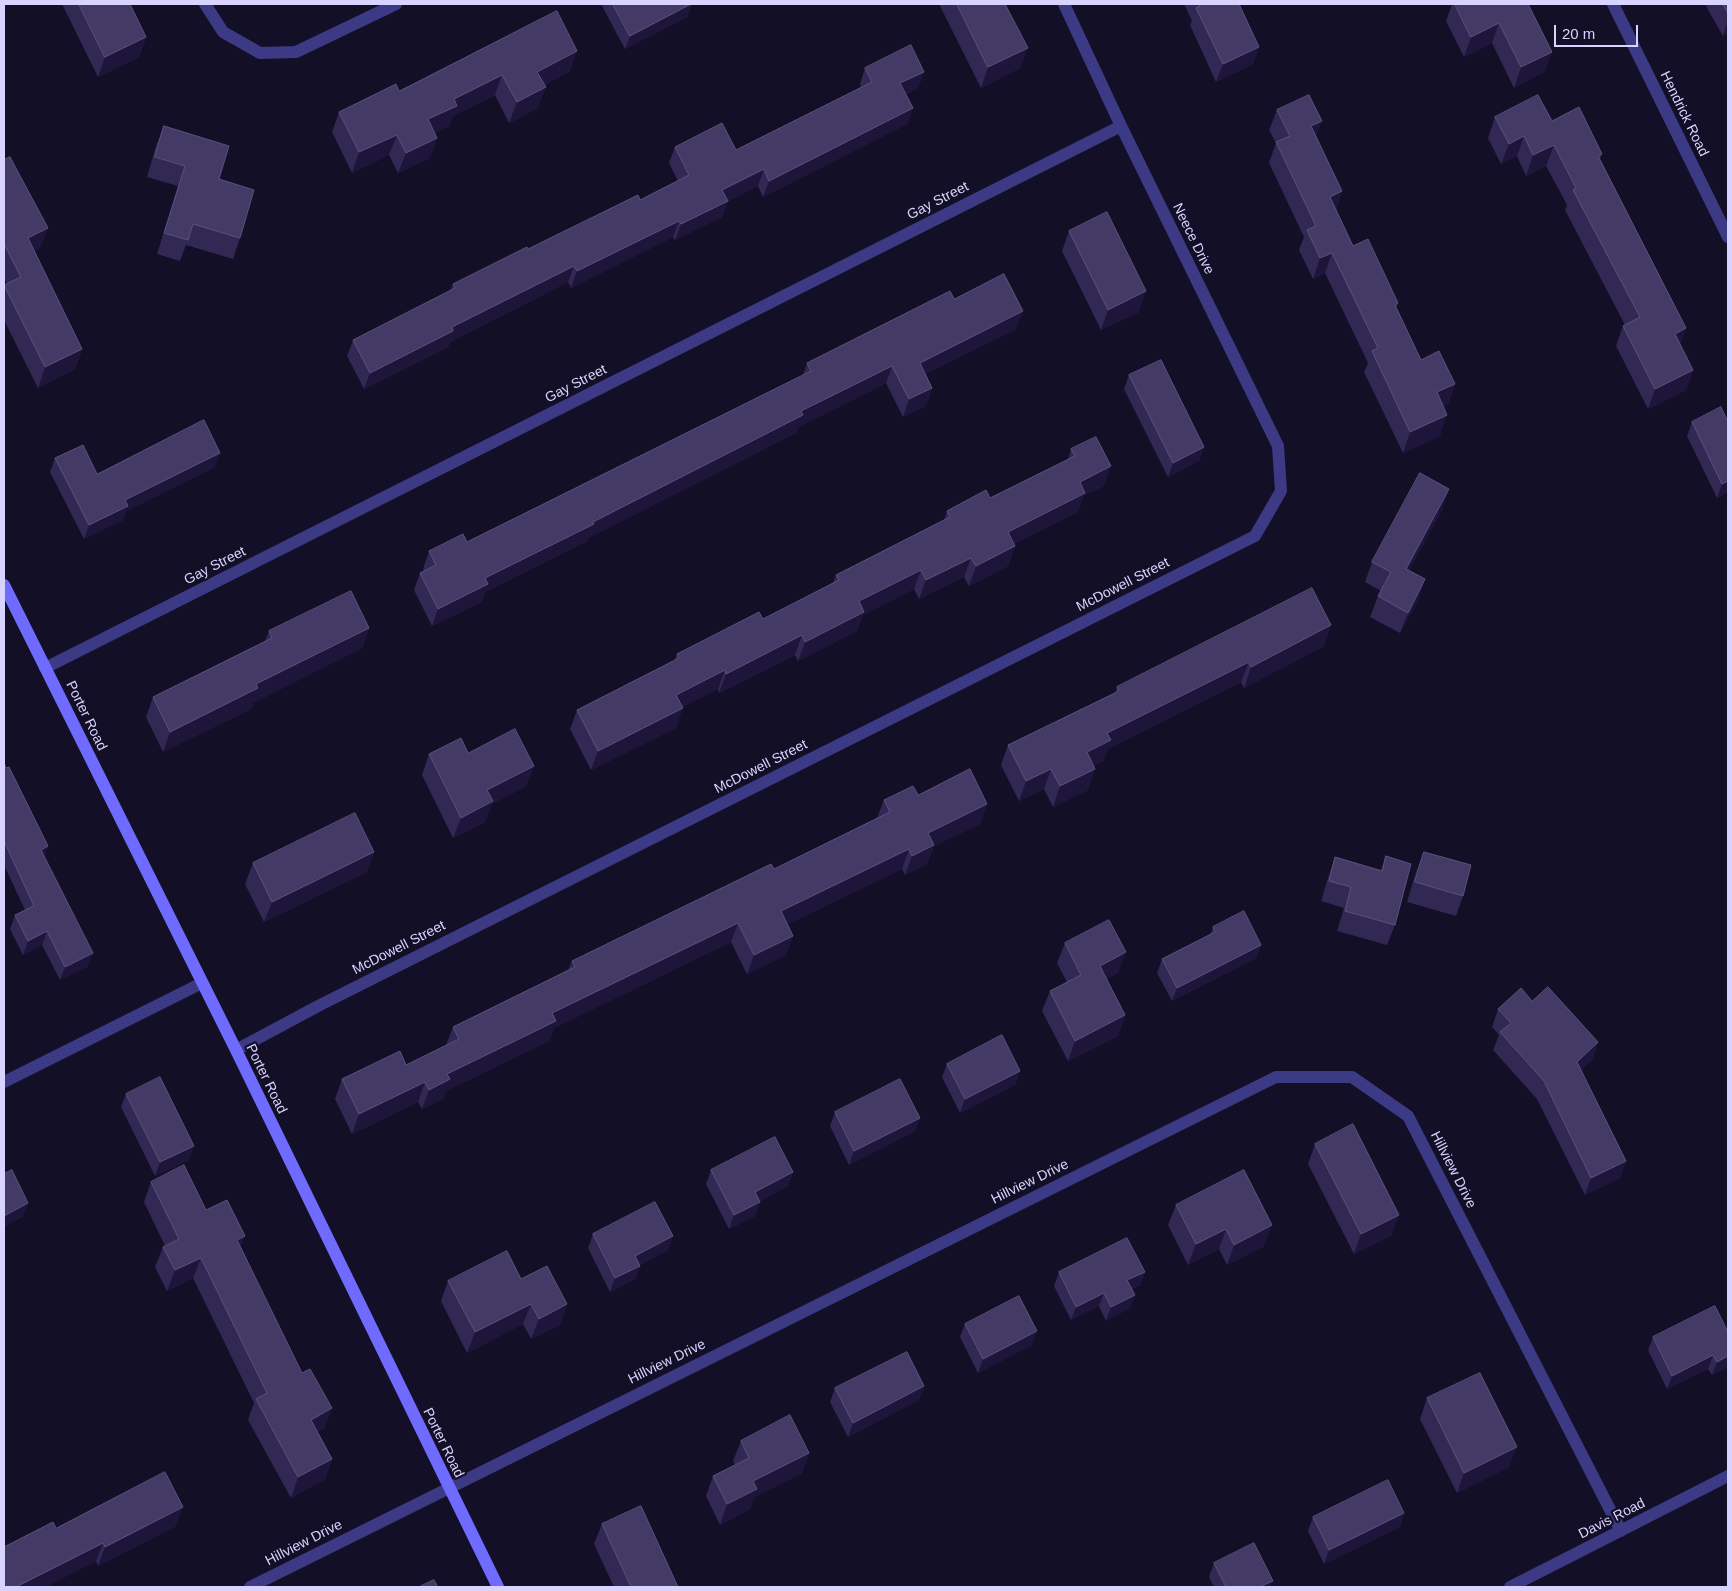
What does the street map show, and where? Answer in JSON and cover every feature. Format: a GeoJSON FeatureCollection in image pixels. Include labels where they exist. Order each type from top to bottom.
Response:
{"type":"FeatureCollection","features":[{"type":"Feature","properties":{"kind":"street"},"geometry":{"type":"LineString","coordinates":[[204,4],[223,32],[260,53],[296,52],[396,4]]}},
{"type":"Feature","properties":{"kind":"street","name":"Neece Drive"},"geometry":{"type":"LineString","coordinates":[[1064,4],[1121,126],[1278,446],[1282,491]]}},
{"type":"Feature","properties":{"kind":"street","name":"Hendrick Road"},"geometry":{"type":"LineString","coordinates":[[1613,4],[1728,237]]}},
{"type":"Feature","properties":{"kind":"street","name":"Gay Street"},"geometry":{"type":"LineString","coordinates":[[45,668],[1121,126]]}},
{"type":"Feature","properties":{"kind":"street","name":"McDowell Street"},"geometry":{"type":"LineString","coordinates":[[236,1050],[320,1005],[1255,536],[1282,491]]}},
{"type":"Feature","properties":{"kind":"street","name":"Porter Road"},"geometry":{"type":"LineString","coordinates":[[4,585],[236,1050],[498,1587]]}},
{"type":"Feature","properties":{"kind":"street"},"geometry":{"type":"LineString","coordinates":[[4,1082],[202,983]]}},
{"type":"Feature","properties":{"kind":"street","name":"Hillview Drive"},"geometry":{"type":"LineString","coordinates":[[250,1587],[1276,1077],[1352,1077],[1408,1116],[1622,1531]]}},
{"type":"Feature","properties":{"kind":"street","name":"Davis Road"},"geometry":{"type":"LineString","coordinates":[[1510,1587],[1728,1476]]}},
{"type":"Feature","properties":{"kind":"building"},"geometry":{"type":"Polygon","coordinates":[[[79,4],[130,4],[146,37],[105,57],[79,4]]]}},
{"type":"Feature","properties":{"kind":"building"},"geometry":{"type":"Polygon","coordinates":[[[613,4],[691,4],[630,36],[613,4]]]}},
{"type":"Feature","properties":{"kind":"building"},"geometry":{"type":"Polygon","coordinates":[[[957,4],[1005,4],[1028,48],[988,67],[957,4]]]}},
{"type":"Feature","properties":{"kind":"building"},"geometry":{"type":"Polygon","coordinates":[[[1198,4],[1239,4],[1259,47],[1223,64],[1196,8],[1200,6],[1198,4]]]}},
{"type":"Feature","properties":{"kind":"building"},"geometry":{"type":"Polygon","coordinates":[[[1455,4],[1528,4],[1552,52],[1521,67],[1499,23],[1471,37],[1455,4]]]}},
{"type":"Feature","properties":{"kind":"building"},"geometry":{"type":"Polygon","coordinates":[[[1723,4],[1728,4],[1728,13],[1723,4]]]}},
{"type":"Feature","properties":{"kind":"building"},"geometry":{"type":"Polygon","coordinates":[[[557,11],[577,51],[537,72],[546,87],[517,102],[502,75],[454,99],[457,106],[428,119],[437,138],[406,153],[397,135],[359,152],[339,112],[396,84],[399,91],[557,11]]]}},
{"type":"Feature","properties":{"kind":"building"},"geometry":{"type":"Polygon","coordinates":[[[911,45],[924,72],[900,83],[913,108],[769,181],[764,169],[722,190],[728,201],[681,224],[679,221],[577,271],[574,266],[452,327],[453,331],[370,373],[353,340],[455,288],[453,284],[527,247],[528,249],[638,195],[640,200],[689,175],[675,147],[722,123],[736,150],[872,82],[865,68],[911,45]]]}},
{"type":"Feature","properties":{"kind":"building"},"geometry":{"type":"Polygon","coordinates":[[[1309,95],[1322,121],[1311,126],[1342,191],[1330,197],[1353,246],[1368,239],[1398,303],[1395,305],[1421,360],[1439,351],[1455,384],[1437,392],[1447,415],[1410,432],[1372,351],[1378,348],[1332,253],[1320,258],[1307,230],[1316,226],[1276,142],[1290,136],[1277,110],[1309,95]]]}},
{"type":"Feature","properties":{"kind":"building"},"geometry":{"type":"Polygon","coordinates":[[[1538,95],[1552,121],[1579,107],[1602,154],[1598,156],[1686,328],[1675,334],[1693,370],[1655,389],[1623,326],[1640,317],[1573,190],[1576,188],[1554,145],[1533,155],[1524,136],[1509,144],[1495,117],[1538,95]]]}},
{"type":"Feature","properties":{"kind":"building"},"geometry":{"type":"Polygon","coordinates":[[[164,126],[229,146],[219,179],[254,190],[240,238],[193,224],[188,240],[164,233],[185,166],[155,157],[164,126]]]}},
{"type":"Feature","properties":{"kind":"building"},"geometry":{"type":"Polygon","coordinates":[[[10,157],[48,228],[28,238],[82,349],[45,367],[4,285],[21,277],[4,244],[4,160],[10,157]]]}},
{"type":"Feature","properties":{"kind":"building"},"geometry":{"type":"Polygon","coordinates":[[[1107,212],[1146,291],[1108,310],[1069,231],[1107,212]]]}},
{"type":"Feature","properties":{"kind":"building"},"geometry":{"type":"Polygon","coordinates":[[[1004,274],[1023,311],[920,363],[932,388],[909,399],[892,366],[801,411],[803,415],[593,522],[594,524],[485,578],[488,584],[438,609],[420,573],[436,565],[429,551],[463,534],[467,542],[811,371],[807,363],[950,291],[954,299],[1004,274]]]}},
{"type":"Feature","properties":{"kind":"building"},"geometry":{"type":"Polygon","coordinates":[[[1161,360],[1204,447],[1173,463],[1129,375],[1161,360]]]}},
{"type":"Feature","properties":{"kind":"building"},"geometry":{"type":"Polygon","coordinates":[[[1721,407],[1728,422],[1728,481],[1722,484],[1692,422],[1721,407]]]}},
{"type":"Feature","properties":{"kind":"building"},"geometry":{"type":"Polygon","coordinates":[[[204,420],[220,453],[125,500],[128,506],[89,525],[55,458],[83,445],[97,474],[204,420]]]}},
{"type":"Feature","properties":{"kind":"building"},"geometry":{"type":"Polygon","coordinates":[[[1096,437],[1111,466],[1080,482],[1085,493],[1008,532],[1015,546],[976,566],[971,558],[926,580],[921,570],[859,601],[864,612],[805,642],[802,635],[726,674],[725,670],[676,695],[683,708],[598,751],[577,710],[679,658],[677,654],[759,612],[763,619],[839,580],[836,575],[950,517],[947,511],[986,490],[990,498],[1075,456],[1071,449],[1096,437]]]}},
{"type":"Feature","properties":{"kind":"building"},"geometry":{"type":"Polygon","coordinates":[[[1420,473],[1449,489],[1406,569],[1425,579],[1408,613],[1378,596],[1391,572],[1372,562],[1420,473]]]}},
{"type":"Feature","properties":{"kind":"building"},"geometry":{"type":"Polygon","coordinates":[[[1312,588],[1331,625],[1251,667],[1249,662],[1107,733],[1111,740],[1087,752],[1095,769],[1060,786],[1051,769],[1026,781],[1008,745],[1119,691],[1117,687],[1312,588]]]}},
{"type":"Feature","properties":{"kind":"building"},"geometry":{"type":"Polygon","coordinates":[[[351,591],[369,628],[256,684],[258,688],[170,732],[153,697],[272,638],[269,631],[351,591]]]}},
{"type":"Feature","properties":{"kind":"building"},"geometry":{"type":"Polygon","coordinates":[[[515,729],[534,766],[487,790],[493,801],[461,818],[429,754],[461,738],[468,753],[515,729]]]}},
{"type":"Feature","properties":{"kind":"building"},"geometry":{"type":"Polygon","coordinates":[[[4,763],[6,768],[9,767],[48,846],[41,850],[93,953],[65,967],[47,931],[28,941],[15,915],[34,906],[4,841],[4,763]]]}},
{"type":"Feature","properties":{"kind":"building"},"geometry":{"type":"Polygon","coordinates":[[[970,769],[987,804],[928,833],[934,845],[912,856],[909,849],[781,911],[793,936],[754,955],[738,923],[552,1013],[556,1021],[447,1074],[450,1079],[429,1090],[425,1082],[359,1114],[342,1079],[400,1051],[406,1065],[459,1039],[453,1027],[575,967],[572,961],[771,864],[774,869],[890,812],[884,800],[913,786],[918,795],[970,769]]]}},
{"type":"Feature","properties":{"kind":"building"},"geometry":{"type":"Polygon","coordinates":[[[355,813],[374,852],[272,902],[253,863],[355,813]]]}},
{"type":"Feature","properties":{"kind":"building"},"geometry":{"type":"Polygon","coordinates":[[[1424,852],[1471,865],[1463,896],[1415,882],[1424,852]]]}},
{"type":"Feature","properties":{"kind":"building"},"geometry":{"type":"Polygon","coordinates":[[[1386,856],[1411,864],[1395,925],[1345,911],[1351,887],[1329,881],[1335,857],[1382,871],[1386,856]]]}},
{"type":"Feature","properties":{"kind":"building"},"geometry":{"type":"Polygon","coordinates":[[[1244,911],[1261,945],[1177,988],[1162,959],[1215,932],[1213,927],[1244,911]]]}},
{"type":"Feature","properties":{"kind":"building"},"geometry":{"type":"Polygon","coordinates":[[[1109,920],[1126,952],[1100,966],[1125,1015],[1075,1041],[1050,991],[1081,975],[1065,943],[1109,920]]]}},
{"type":"Feature","properties":{"kind":"building"},"geometry":{"type":"Polygon","coordinates":[[[1548,987],[1598,1042],[1577,1062],[1626,1161],[1591,1178],[1544,1081],[1500,1032],[1511,1023],[1498,1009],[1521,988],[1532,1001],[1548,987]]]}},
{"type":"Feature","properties":{"kind":"building"},"geometry":{"type":"Polygon","coordinates":[[[1002,1035],[1020,1071],[965,1099],[947,1064],[1002,1035]]]}},
{"type":"Feature","properties":{"kind":"building"},"geometry":{"type":"Polygon","coordinates":[[[160,1077],[194,1146],[160,1162],[126,1094],[160,1077]]]}},
{"type":"Feature","properties":{"kind":"building"},"geometry":{"type":"Polygon","coordinates":[[[900,1079],[920,1118],[854,1151],[835,1112],[900,1079]]]}},
{"type":"Feature","properties":{"kind":"building"},"geometry":{"type":"Polygon","coordinates":[[[1353,1124],[1399,1215],[1361,1234],[1315,1144],[1353,1124]]]}},
{"type":"Feature","properties":{"kind":"building"},"geometry":{"type":"Polygon","coordinates":[[[775,1137],[793,1172],[755,1192],[760,1202],[734,1215],[711,1170],[775,1137]]]}},
{"type":"Feature","properties":{"kind":"building"},"geometry":{"type":"Polygon","coordinates":[[[184,1165],[206,1210],[227,1200],[245,1236],[237,1240],[302,1373],[310,1369],[332,1408],[311,1420],[332,1459],[298,1477],[256,1399],[267,1393],[201,1258],[175,1270],[163,1247],[179,1239],[151,1182],[184,1165]]]}},
{"type":"Feature","properties":{"kind":"building"},"geometry":{"type":"Polygon","coordinates":[[[12,1170],[28,1203],[4,1216],[4,1174],[12,1170]]]}},
{"type":"Feature","properties":{"kind":"building"},"geometry":{"type":"Polygon","coordinates":[[[1244,1170],[1272,1225],[1234,1245],[1226,1229],[1196,1244],[1176,1205],[1244,1170]]]}},
{"type":"Feature","properties":{"kind":"building"},"geometry":{"type":"Polygon","coordinates":[[[655,1202],[673,1236],[635,1256],[640,1266],[615,1278],[593,1234],[655,1202]]]}},
{"type":"Feature","properties":{"kind":"building"},"geometry":{"type":"Polygon","coordinates":[[[1127,1238],[1145,1272],[1127,1280],[1135,1295],[1111,1307],[1104,1293],[1076,1307],[1059,1272],[1127,1238]]]}},
{"type":"Feature","properties":{"kind":"building"},"geometry":{"type":"Polygon","coordinates":[[[507,1251],[521,1279],[547,1266],[567,1304],[539,1319],[531,1304],[475,1332],[448,1281],[507,1251]]]}},
{"type":"Feature","properties":{"kind":"building"},"geometry":{"type":"Polygon","coordinates":[[[1019,1296],[1037,1331],[983,1359],[965,1324],[1019,1296]]]}},
{"type":"Feature","properties":{"kind":"building"},"geometry":{"type":"Polygon","coordinates":[[[1715,1306],[1728,1332],[1728,1356],[1717,1362],[1713,1355],[1672,1376],[1653,1337],[1715,1306]]]}},
{"type":"Feature","properties":{"kind":"building"},"geometry":{"type":"Polygon","coordinates":[[[907,1352],[924,1386],[853,1423],[835,1388],[907,1352]]]}},
{"type":"Feature","properties":{"kind":"building"},"geometry":{"type":"Polygon","coordinates":[[[1480,1373],[1517,1447],[1464,1473],[1427,1398],[1480,1373]]]}},
{"type":"Feature","properties":{"kind":"building"},"geometry":{"type":"Polygon","coordinates":[[[790,1415],[809,1453],[753,1481],[757,1489],[727,1504],[713,1476],[749,1458],[741,1441],[790,1415]]]}},
{"type":"Feature","properties":{"kind":"building"},"geometry":{"type":"Polygon","coordinates":[[[165,1472],[183,1507],[105,1547],[103,1543],[16,1587],[4,1587],[4,1547],[53,1522],[56,1528],[165,1472]]]}},
{"type":"Feature","properties":{"kind":"building"},"geometry":{"type":"Polygon","coordinates":[[[1388,1480],[1404,1513],[1329,1550],[1313,1517],[1388,1480]]]}},
{"type":"Feature","properties":{"kind":"building"},"geometry":{"type":"Polygon","coordinates":[[[641,1506],[678,1587],[631,1587],[602,1524],[641,1506]]]}},
{"type":"Feature","properties":{"kind":"building"},"geometry":{"type":"Polygon","coordinates":[[[1254,1543],[1273,1581],[1259,1587],[1226,1587],[1214,1563],[1254,1543]]]}},
{"type":"Feature","properties":{"kind":"building"},"geometry":{"type":"Polygon","coordinates":[[[434,1580],[438,1587],[419,1587],[434,1580]]]}}]}
